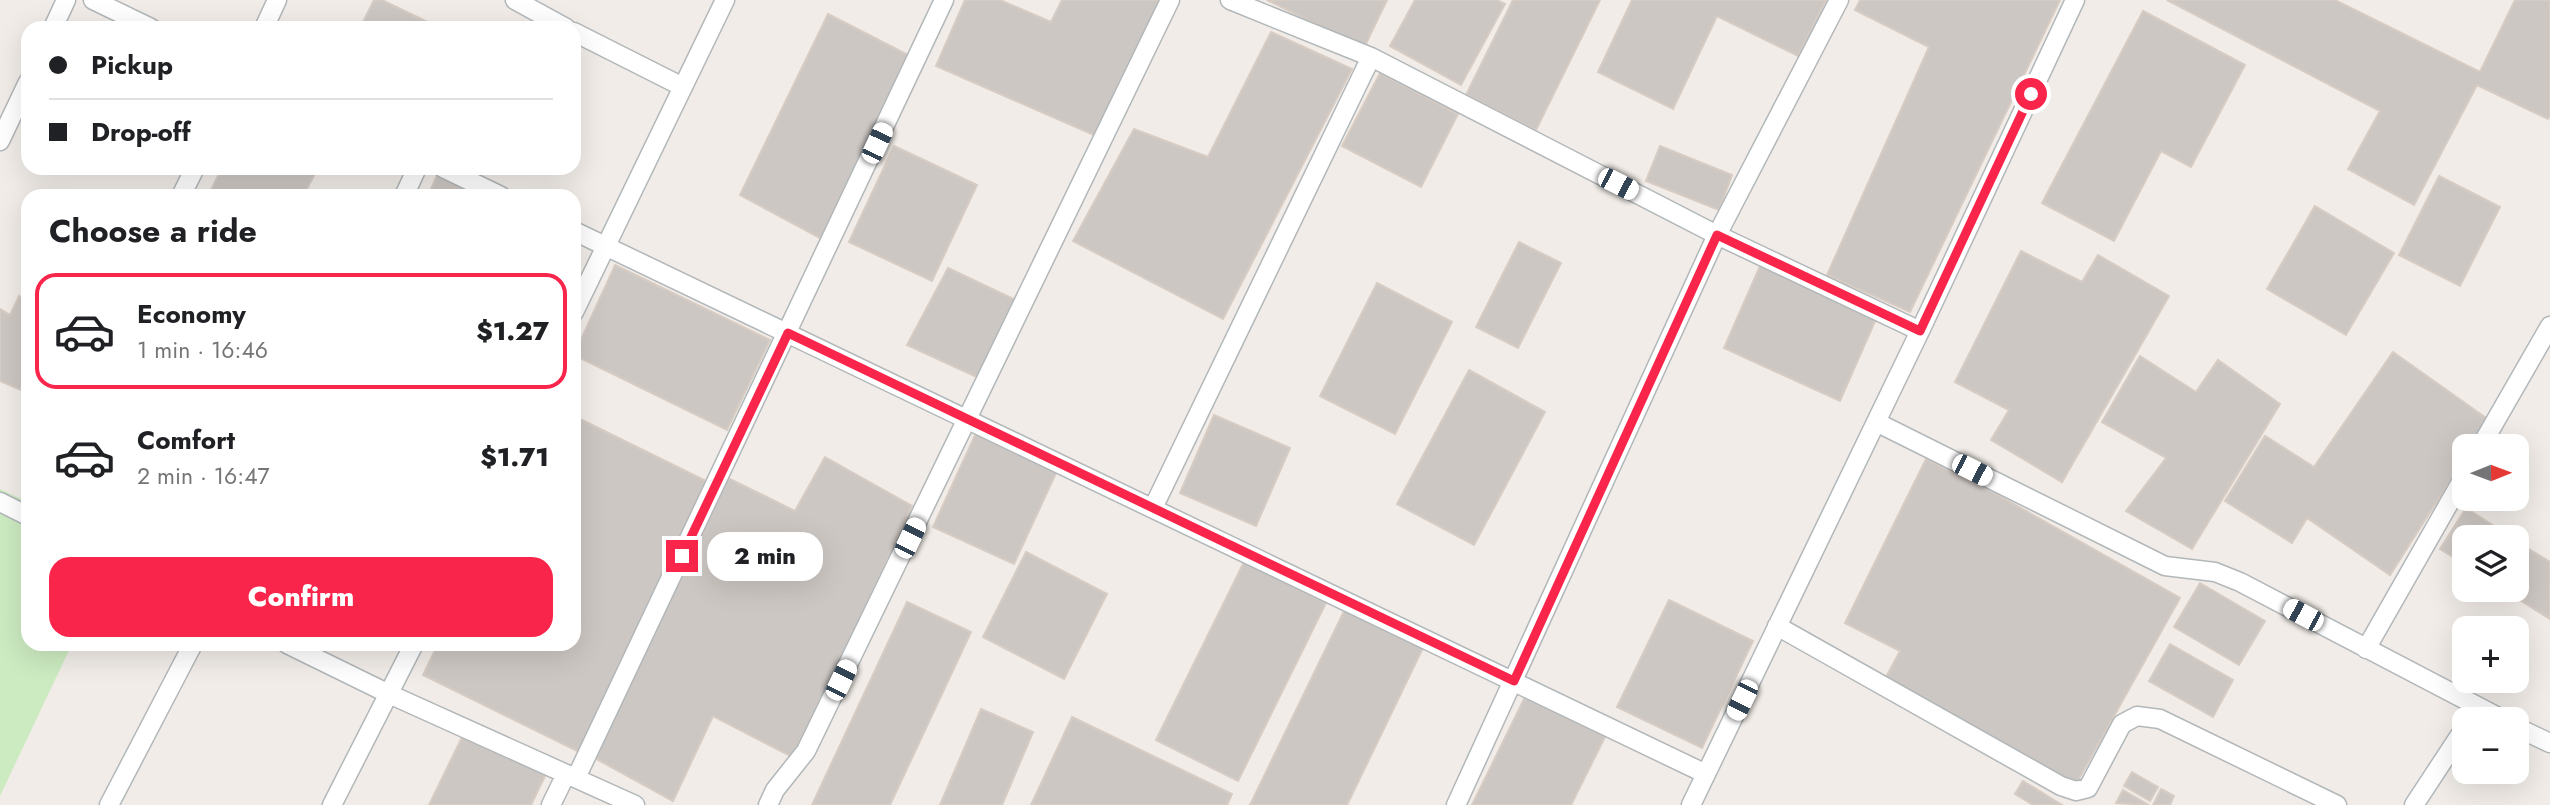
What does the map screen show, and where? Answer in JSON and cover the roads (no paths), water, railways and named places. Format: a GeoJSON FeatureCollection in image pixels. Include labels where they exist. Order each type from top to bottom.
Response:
{"type":"FeatureCollection","features":[{"type":"Feature","properties":{"kind":"street"},"geometry":{"type":"LineString","coordinates":[[56,21],[66,0]]}},
{"type":"Feature","properties":{"kind":"street"},"geometry":{"type":"LineString","coordinates":[[93,0],[136,21]]}},
{"type":"Feature","properties":{"kind":"street"},"geometry":{"type":"LineString","coordinates":[[267,21],[277,0]]}},
{"type":"Feature","properties":{"kind":"street"},"geometry":{"type":"LineString","coordinates":[[515,0],[553,21]]}},
{"type":"Feature","properties":{"kind":"street"},"geometry":{"type":"LineString","coordinates":[[581,298],[725,0]]}},
{"type":"Feature","properties":{"kind":"street"},"geometry":{"type":"LineString","coordinates":[[551,805],[571,776],[788,333],[944,0]]}},
{"type":"Feature","properties":{"kind":"street"},"geometry":{"type":"LineString","coordinates":[[768,805],[775,790],[806,751],[1170,0]]}},
{"type":"Feature","properties":{"kind":"street"},"geometry":{"type":"LineString","coordinates":[[1230,0],[1371,57],[1717,235],[1920,331]]}},
{"type":"Feature","properties":{"kind":"street"},"geometry":{"type":"LineString","coordinates":[[1456,805],[1717,235],[1839,0]]}},
{"type":"Feature","properties":{"kind":"street"},"geometry":{"type":"LineString","coordinates":[[1690,805],[1920,331],[2075,0]]}},
{"type":"Feature","properties":{"kind":"street"},"geometry":{"type":"LineString","coordinates":[[581,36],[683,87]]}},
{"type":"Feature","properties":{"kind":"street"},"geometry":{"type":"LineString","coordinates":[[1153,508],[1371,57]]}},
{"type":"Feature","properties":{"kind":"street"},"geometry":{"type":"LineString","coordinates":[[0,141],[21,97]]}},
{"type":"Feature","properties":{"kind":"street"},"geometry":{"type":"LineString","coordinates":[[458,175],[486,189]]}},
{"type":"Feature","properties":{"kind":"street"},"geometry":{"type":"LineString","coordinates":[[581,234],[1706,774]]}},
{"type":"Feature","properties":{"kind":"street"},"geometry":{"type":"LineString","coordinates":[[2489,434],[2550,326]]}},
{"type":"Feature","properties":{"kind":"street"},"geometry":{"type":"LineString","coordinates":[[1876,422],[2165,566],[2215,572],[2240,582],[2366,649],[2464,707]]}},
{"type":"Feature","properties":{"kind":"street"},"geometry":{"type":"LineString","coordinates":[[2366,649],[2452,498]]}},
{"type":"Feature","properties":{"kind":"street"},"geometry":{"type":"LineString","coordinates":[[0,502],[21,508]]}},
{"type":"Feature","properties":{"kind":"street"},"geometry":{"type":"LineString","coordinates":[[1777,626],[2061,786],[2076,791],[2088,788],[2122,724],[2137,716],[2160,719],[2337,805]]}},
{"type":"Feature","properties":{"kind":"street"},"geometry":{"type":"LineString","coordinates":[[109,805],[189,651]]}},
{"type":"Feature","properties":{"kind":"street"},"geometry":{"type":"LineString","coordinates":[[302,651],[389,694],[635,805]]}},
{"type":"Feature","properties":{"kind":"street"},"geometry":{"type":"LineString","coordinates":[[332,805],[410,651]]}},
{"type":"Feature","properties":{"kind":"street"},"geometry":{"type":"LineString","coordinates":[[2529,733],[2550,743]]}},
{"type":"Feature","properties":{"kind":"street"},"geometry":{"type":"LineString","coordinates":[[2414,805],[2452,747]]}}]}
